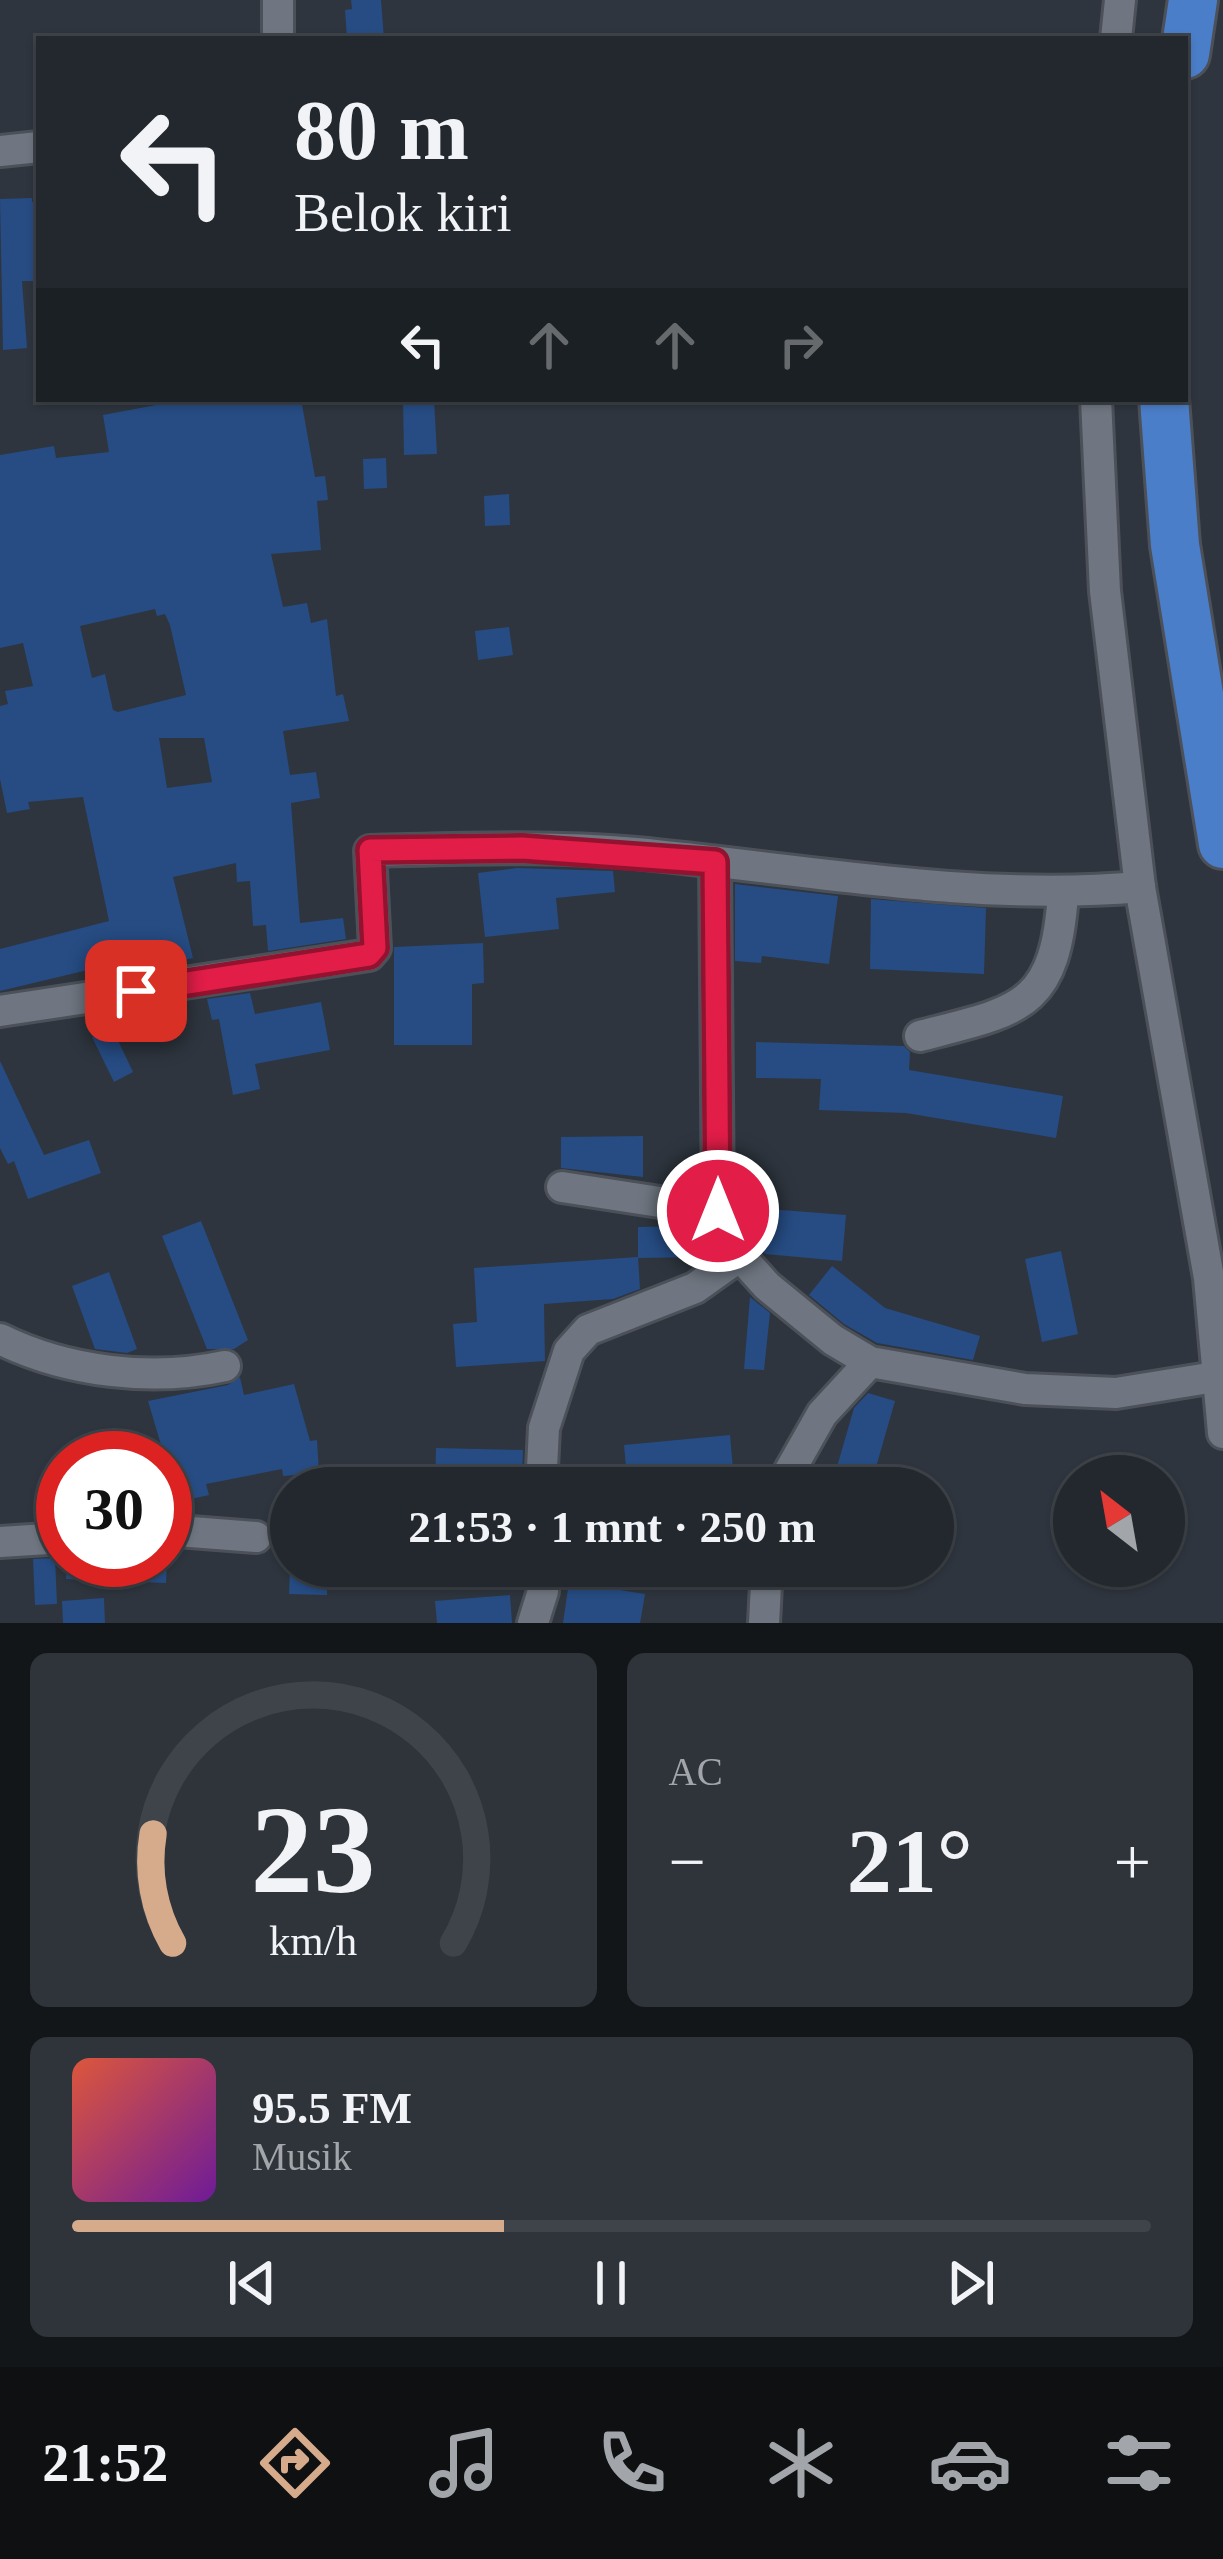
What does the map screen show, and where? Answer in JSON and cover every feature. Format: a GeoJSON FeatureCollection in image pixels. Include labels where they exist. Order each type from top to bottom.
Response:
{"type":"FeatureCollection","features":[{"type":"Feature","properties":{"kind":"highway"},"geometry":{"type":"LineString","coordinates":[[1188,36],[1193,0]]}},
{"type":"Feature","properties":{"kind":"highway"},"geometry":{"type":"LineString","coordinates":[[1164,402],[1175,544],[1223,844]]}},
{"type":"Feature","properties":{"kind":"street"},"geometry":{"type":"LineString","coordinates":[[278,0],[278,36]]}},
{"type":"Feature","properties":{"kind":"street"},"geometry":{"type":"LineString","coordinates":[[1116,36],[1120,0]]}},
{"type":"Feature","properties":{"kind":"street"},"geometry":{"type":"LineString","coordinates":[[0,151],[36,146]]}},
{"type":"Feature","properties":{"kind":"street"},"geometry":{"type":"LineString","coordinates":[[1096,402],[1105,591],[1140,887],[1209,1278],[1223,1433]]}},
{"type":"Feature","properties":{"kind":"street"},"geometry":{"type":"LineString","coordinates":[[0,1011],[369,955],[375,948],[370,850],[522,848],[715,862],[906,884],[1063,893],[1140,887]]}},
{"type":"Feature","properties":{"kind":"street"},"geometry":{"type":"LineString","coordinates":[[715,862],[718,1211],[740,1256],[817,1326],[870,1362],[1025,1389],[1116,1393],[1215,1377]]}},
{"type":"Feature","properties":{"kind":"street"},"geometry":{"type":"LineString","coordinates":[[920,1036],[1001,1015],[1034,994],[1052,970],[1063,893]]}},
{"type":"Feature","properties":{"kind":"street"},"geometry":{"type":"LineString","coordinates":[[562,1187],[718,1211]]}},
{"type":"Feature","properties":{"kind":"street"},"geometry":{"type":"LineString","coordinates":[[543,1467],[544,1428],[569,1351],[588,1330],[695,1288],[740,1256]]}},
{"type":"Feature","properties":{"kind":"street"},"geometry":{"type":"LineString","coordinates":[[0,1339],[88,1367],[124,1372],[192,1373],[225,1366]]}},
{"type":"Feature","properties":{"kind":"street"},"geometry":{"type":"LineString","coordinates":[[789,1467],[822,1414],[870,1362]]}},
{"type":"Feature","properties":{"kind":"street"},"geometry":{"type":"LineString","coordinates":[[192,1532],[256,1537]]}},
{"type":"Feature","properties":{"kind":"street"},"geometry":{"type":"LineString","coordinates":[[0,1542],[36,1540]]}},
{"type":"Feature","properties":{"kind":"street"},"geometry":{"type":"LineString","coordinates":[[533,1623],[542,1587]]}},
{"type":"Feature","properties":{"kind":"street"},"geometry":{"type":"LineString","coordinates":[[764,1623],[766,1587]]}},
{"type":"Feature","properties":{"kind":"building"},"geometry":{"type":"Polygon","coordinates":[[[351,0],[381,0],[384,36],[347,36],[345,10],[352,9],[351,0]]]}},
{"type":"Feature","properties":{"kind":"building"},"geometry":{"type":"Polygon","coordinates":[[[32,198],[36,202],[34,281],[22,281],[27,348],[3,350],[0,199],[32,198]]]}},
{"type":"Feature","properties":{"kind":"building"},"geometry":{"type":"Polygon","coordinates":[[[167,402],[302,402],[315,477],[325,476],[328,500],[317,501],[321,550],[271,554],[283,607],[307,603],[311,623],[327,619],[336,696],[343,694],[349,721],[283,731],[290,775],[316,772],[320,798],[291,803],[300,923],[343,918],[346,939],[268,951],[266,925],[253,926],[250,881],[237,882],[236,863],[173,877],[193,958],[165,964],[163,952],[0,991],[0,949],[109,921],[83,797],[28,802],[30,809],[7,813],[0,779],[0,706],[8,704],[5,691],[33,686],[23,643],[0,648],[0,455],[54,446],[56,458],[109,452],[103,415],[167,402]],[[155,609],[80,626],[92,678],[105,674],[113,710],[186,695],[170,625],[165,614],[157,616],[155,609]],[[159,738],[167,788],[212,782],[204,738],[159,738]]]}},
{"type":"Feature","properties":{"kind":"building"},"geometry":{"type":"Polygon","coordinates":[[[403,402],[434,402],[437,454],[404,455],[403,402]]]}},
{"type":"Feature","properties":{"kind":"building"},"geometry":{"type":"Polygon","coordinates":[[[386,458],[387,488],[364,489],[363,459],[386,458]]]}},
{"type":"Feature","properties":{"kind":"building"},"geometry":{"type":"Polygon","coordinates":[[[509,494],[510,525],[485,526],[484,496],[509,494]]]}},
{"type":"Feature","properties":{"kind":"building"},"geometry":{"type":"Polygon","coordinates":[[[509,627],[513,655],[478,660],[475,631],[509,627]]]}},
{"type":"Feature","properties":{"kind":"building"},"geometry":{"type":"Polygon","coordinates":[[[517,868],[613,871],[615,892],[556,898],[559,929],[485,937],[478,873],[517,868]]]}},
{"type":"Feature","properties":{"kind":"building"},"geometry":{"type":"Polygon","coordinates":[[[735,884],[838,896],[829,964],[762,956],[761,963],[735,961],[735,884]]]}},
{"type":"Feature","properties":{"kind":"building"},"geometry":{"type":"Polygon","coordinates":[[[871,899],[986,908],[984,974],[870,969],[871,899]]]}},
{"type":"Feature","properties":{"kind":"building"},"geometry":{"type":"Polygon","coordinates":[[[483,943],[484,983],[472,984],[472,1045],[394,1045],[394,947],[483,943]]]}},
{"type":"Feature","properties":{"kind":"building"},"geometry":{"type":"Polygon","coordinates":[[[250,993],[255,1014],[321,1002],[330,1050],[255,1064],[260,1089],[233,1095],[219,1019],[212,1020],[207,999],[250,993]]]}},
{"type":"Feature","properties":{"kind":"building"},"geometry":{"type":"Polygon","coordinates":[[[112,1028],[133,1072],[114,1082],[92,1037],[112,1028]]]}},
{"type":"Feature","properties":{"kind":"building"},"geometry":{"type":"Polygon","coordinates":[[[756,1042],[904,1046],[910,1052],[909,1070],[1063,1096],[1056,1138],[906,1113],[819,1110],[821,1079],[756,1078],[756,1042]]]}},
{"type":"Feature","properties":{"kind":"building"},"geometry":{"type":"Polygon","coordinates":[[[0,1061],[44,1155],[89,1140],[101,1173],[28,1199],[14,1161],[8,1164],[0,1148],[0,1061]]]}},
{"type":"Feature","properties":{"kind":"building"},"geometry":{"type":"Polygon","coordinates":[[[643,1136],[643,1177],[561,1168],[561,1137],[643,1136]]]}},
{"type":"Feature","properties":{"kind":"building"},"geometry":{"type":"Polygon","coordinates":[[[757,1208],[846,1215],[842,1261],[765,1254],[755,1241],[757,1208]]]}},
{"type":"Feature","properties":{"kind":"building"},"geometry":{"type":"Polygon","coordinates":[[[201,1221],[248,1340],[234,1349],[207,1349],[162,1236],[201,1221]]]}},
{"type":"Feature","properties":{"kind":"building"},"geometry":{"type":"Polygon","coordinates":[[[638,1227],[705,1229],[713,1252],[705,1257],[638,1258],[638,1227]]]}},
{"type":"Feature","properties":{"kind":"building"},"geometry":{"type":"Polygon","coordinates":[[[1061,1251],[1078,1334],[1042,1342],[1025,1259],[1061,1251]]]}},
{"type":"Feature","properties":{"kind":"building"},"geometry":{"type":"Polygon","coordinates":[[[638,1257],[640,1289],[613,1299],[544,1304],[545,1361],[456,1367],[453,1324],[477,1322],[474,1268],[638,1257]]]}},
{"type":"Feature","properties":{"kind":"building"},"geometry":{"type":"Polygon","coordinates":[[[832,1266],[885,1308],[980,1336],[973,1360],[877,1343],[844,1324],[809,1295],[832,1266]]]}},
{"type":"Feature","properties":{"kind":"building"},"geometry":{"type":"Polygon","coordinates":[[[109,1272],[137,1349],[127,1353],[95,1349],[72,1286],[109,1272]]]}},
{"type":"Feature","properties":{"kind":"building"},"geometry":{"type":"Polygon","coordinates":[[[750,1297],[770,1313],[764,1370],[744,1369],[750,1297]]]}},
{"type":"Feature","properties":{"kind":"building"},"geometry":{"type":"Polygon","coordinates":[[[240,1377],[244,1395],[294,1384],[310,1441],[317,1440],[319,1467],[270,1467],[270,1471],[206,1484],[209,1495],[192,1499],[192,1431],[157,1431],[148,1401],[228,1385],[240,1377]]]}},
{"type":"Feature","properties":{"kind":"building"},"geometry":{"type":"Polygon","coordinates":[[[868,1393],[895,1401],[876,1467],[837,1467],[854,1408],[868,1393]]]}},
{"type":"Feature","properties":{"kind":"building"},"geometry":{"type":"Polygon","coordinates":[[[730,1435],[733,1467],[626,1467],[624,1445],[730,1435]]]}},
{"type":"Feature","properties":{"kind":"building"},"geometry":{"type":"Polygon","coordinates":[[[436,1448],[523,1450],[523,1467],[436,1467],[436,1448]]]}},
{"type":"Feature","properties":{"kind":"building"},"geometry":{"type":"Polygon","coordinates":[[[33,1559],[36,1587],[56,1587],[57,1604],[35,1605],[33,1559]]]}},
{"type":"Feature","properties":{"kind":"building"},"geometry":{"type":"Polygon","coordinates":[[[289,1587],[327,1587],[327,1595],[289,1594],[289,1587]]]}},
{"type":"Feature","properties":{"kind":"building"},"geometry":{"type":"Polygon","coordinates":[[[568,1587],[645,1594],[640,1623],[563,1623],[568,1587]]]}},
{"type":"Feature","properties":{"kind":"building"},"geometry":{"type":"Polygon","coordinates":[[[510,1595],[512,1623],[437,1623],[435,1601],[510,1595]]]}},
{"type":"Feature","properties":{"kind":"building"},"geometry":{"type":"Polygon","coordinates":[[[104,1598],[105,1623],[63,1623],[62,1601],[104,1598]]]}},
{"type":"Feature","properties":{"kind":"route"},"geometry":{"type":"LineString","coordinates":[[136,991],[369,955],[375,948],[366,854],[370,850],[522,848],[715,862],[718,1211]]}}]}
